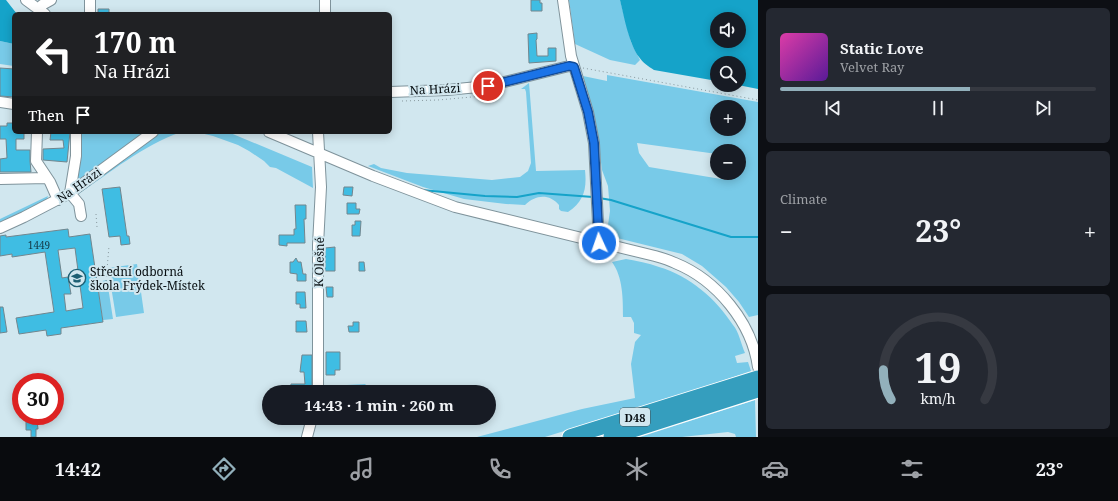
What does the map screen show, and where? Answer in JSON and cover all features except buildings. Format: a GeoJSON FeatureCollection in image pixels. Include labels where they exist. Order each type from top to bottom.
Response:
{"type":"FeatureCollection","features":[{"type":"Feature","properties":{"kind":"highway","name":"D48"},"geometry":{"type":"LineString","coordinates":[[570,437],[754,385]]}},
{"type":"Feature","properties":{"kind":"highway","name":"D48"},"geometry":{"type":"LineString","coordinates":[[611,437],[754,385]]}},
{"type":"Feature","properties":{"kind":"street"},"geometry":{"type":"LineString","coordinates":[[26,0],[42,12]]}},
{"type":"Feature","properties":{"kind":"street"},"geometry":{"type":"LineString","coordinates":[[42,12],[42,5],[51,0]]}},
{"type":"Feature","properties":{"kind":"street"},"geometry":{"type":"LineString","coordinates":[[90,0],[90,12]]}},
{"type":"Feature","properties":{"kind":"street"},"geometry":{"type":"LineString","coordinates":[[325,0],[325,12]]}},
{"type":"Feature","properties":{"kind":"street"},"geometry":{"type":"LineString","coordinates":[[563,0],[571,56],[588,112],[593,135],[599,243]]}},
{"type":"Feature","properties":{"kind":"street","name":"Na Hrázi"},"geometry":{"type":"LineString","coordinates":[[392,92],[447,90],[488,86],[569,66],[574,67]]}},
{"type":"Feature","properties":{"kind":"street"},"geometry":{"type":"LineString","coordinates":[[0,102],[12,104]]}},
{"type":"Feature","properties":{"kind":"street"},"geometry":{"type":"LineString","coordinates":[[37,134],[36,161],[47,178],[58,200]]}},
{"type":"Feature","properties":{"kind":"street"},"geometry":{"type":"LineString","coordinates":[[76,134],[76,156],[70,193],[79,204],[82,216]]}},
{"type":"Feature","properties":{"kind":"street","name":"Na Hrázi"},"geometry":{"type":"LineString","coordinates":[[0,228],[70,193],[150,134]]}},
{"type":"Feature","properties":{"kind":"street"},"geometry":{"type":"LineString","coordinates":[[274,134],[373,176],[456,207],[655,256],[676,263],[698,275],[714,288],[736,312],[752,344],[758,368]]}},
{"type":"Feature","properties":{"kind":"street","name":"K Olešné"},"geometry":{"type":"LineString","coordinates":[[318,134],[321,187],[318,245],[318,385]]}},
{"type":"Feature","properties":{"kind":"street"},"geometry":{"type":"LineString","coordinates":[[0,179],[47,178]]}},
{"type":"Feature","properties":{"kind":"street"},"geometry":{"type":"LineString","coordinates":[[307,437],[310,425]]}},
{"type":"Feature","properties":{"kind":"path"},"geometry":{"type":"LineString","coordinates":[[574,67],[758,100]]}},
{"type":"Feature","properties":{"kind":"path"},"geometry":{"type":"LineString","coordinates":[[96,214],[97,227]]}},
{"type":"Feature","properties":{"kind":"path"},"geometry":{"type":"LineString","coordinates":[[106,280],[109,246]]}},
{"type":"Feature","properties":{"kind":"shaded area"},"geometry":{"type":"Polygon","coordinates":[[[0,0],[6,0],[15,12],[12,12],[12,44],[0,41],[0,0]]]}},
{"type":"Feature","properties":{"kind":"shaded area"},"geometry":{"type":"Polygon","coordinates":[[[569,0],[620,0],[631,42],[640,60],[635,65],[610,60],[575,44],[569,0]]]}},
{"type":"Feature","properties":{"kind":"shaded area"},"geometry":{"type":"Polygon","coordinates":[[[620,0],[758,0],[758,89],[746,87],[746,56],[710,56],[710,80],[654,70],[642,61],[635,51],[625,22],[620,0]]]}},
{"type":"Feature","properties":{"kind":"shaded area"},"geometry":{"type":"Polygon","coordinates":[[[0,41],[12,44],[12,66],[0,64],[0,41]]]}},
{"type":"Feature","properties":{"kind":"shaded area"},"geometry":{"type":"Polygon","coordinates":[[[607,75],[758,102],[758,315],[749,317],[726,287],[702,266],[682,254],[613,237],[609,231],[608,225],[610,211],[608,186],[602,170],[596,123],[583,76],[607,81],[607,75]],[[637,143],[639,153],[649,167],[710,177],[710,180],[746,180],[746,144],[710,144],[710,153],[637,143]]]}},
{"type":"Feature","properties":{"kind":"shaded area"},"geometry":{"type":"Polygon","coordinates":[[[529,83],[536,171],[585,170],[585,189],[581,199],[568,212],[561,211],[559,209],[559,205],[555,201],[546,197],[538,197],[525,205],[464,199],[423,187],[368,166],[374,164],[381,168],[407,173],[492,180],[520,177],[528,171],[531,163],[526,92],[525,89],[521,89],[529,83]]]}},
{"type":"Feature","properties":{"kind":"shaded area"},"geometry":{"type":"Polygon","coordinates":[[[79,134],[176,134],[140,152],[77,195],[79,134]]]}},
{"type":"Feature","properties":{"kind":"shaded area"},"geometry":{"type":"Polygon","coordinates":[[[204,134],[233,134],[312,167],[313,188],[276,168],[270,167],[264,161],[238,145],[204,134]]]}},
{"type":"Feature","properties":{"kind":"shaded area"},"geometry":{"type":"Polygon","coordinates":[[[48,196],[46,202],[0,225],[0,219],[48,196]]]}},
{"type":"Feature","properties":{"kind":"shaded area"},"geometry":{"type":"Polygon","coordinates":[[[626,259],[651,264],[681,276],[692,282],[719,306],[735,328],[745,353],[735,356],[737,363],[748,362],[751,371],[677,396],[545,437],[477,437],[582,409],[635,398],[631,364],[635,342],[641,335],[634,333],[634,323],[631,317],[623,317],[620,281],[616,268],[612,262],[626,259]]]}},
{"type":"Feature","properties":{"kind":"shaded area"},"geometry":{"type":"Polygon","coordinates":[[[137,264],[144,313],[116,317],[108,268],[137,264]]]}},
{"type":"Feature","properties":{"kind":"shaded area"},"geometry":{"type":"Polygon","coordinates":[[[107,280],[113,319],[103,320],[97,282],[107,280]]]}},
{"type":"Feature","properties":{"kind":"shaded area"},"geometry":{"type":"Polygon","coordinates":[[[755,400],[756,437],[736,437],[735,434],[728,432],[682,437],[640,437],[755,400]]]}},
{"type":"Feature","properties":{"kind":"waterway"},"geometry":{"type":"LineString","coordinates":[[422,190],[485,196],[517,197],[539,193],[593,197]]}},
{"type":"Feature","properties":{"kind":"waterway"},"geometry":{"type":"LineString","coordinates":[[599,198],[611,200],[731,237],[758,237]]}},
{"type":"Feature","properties":{"kind":"place","name":"Střední odborná škola Frýdek-Místek"},"geometry":{"type":"Point","coordinates":[77,278]}},
{"type":"Feature","properties":{"kind":"route"},"geometry":{"type":"LineString","coordinates":[[488,86],[569,66],[574,67],[588,112],[594,143],[599,243]]}}]}
